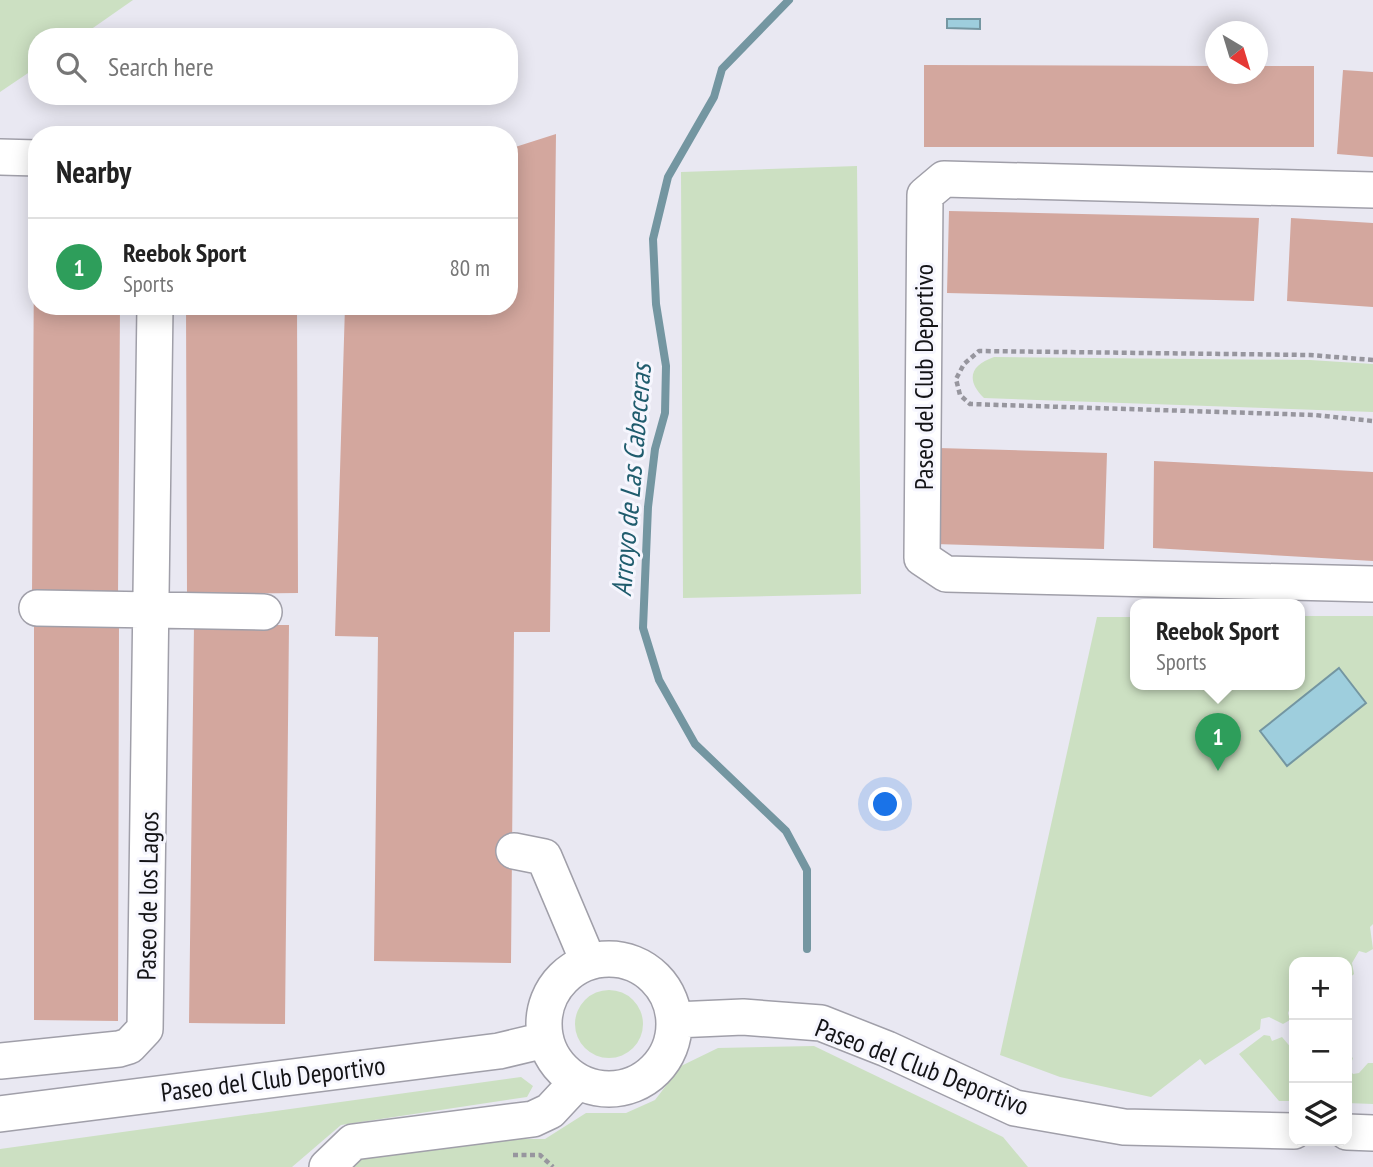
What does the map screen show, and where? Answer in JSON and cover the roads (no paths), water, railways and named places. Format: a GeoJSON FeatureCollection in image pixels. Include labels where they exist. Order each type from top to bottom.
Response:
{"type":"FeatureCollection","features":[{"type":"Feature","properties":{"kind":"street"},"geometry":{"type":"LineString","coordinates":[[0,157],[28,158]]}},
{"type":"Feature","properties":{"kind":"street","name":"Paseo del Club Deportivo"},"geometry":{"type":"LineString","coordinates":[[1373,190],[944,179],[925,195],[922,558],[946,574],[1373,584]]}},
{"type":"Feature","properties":{"kind":"street","name":"Paseo de los Lagos"},"geometry":{"type":"LineString","coordinates":[[0,1061],[119,1049],[130,1046],[145,1028],[155,315]]}},
{"type":"Feature","properties":{"kind":"street"},"geometry":{"type":"LineString","coordinates":[[37,608],[264,612]]}},
{"type":"Feature","properties":{"kind":"street"},"geometry":{"type":"LineString","coordinates":[[514,851],[544,857],[588,961]]}},
{"type":"Feature","properties":{"kind":"street"},"geometry":{"type":"LineString","coordinates":[[608,958],[627,960],[646,969],[661,983],[670,1000],[675,1020],[673,1040],[665,1058],[652,1073],[635,1084],[616,1089],[596,1088],[578,1082],[563,1071],[545,1040],[543,1020],[547,1001],[556,984],[570,970],[588,961],[608,958]]}},
{"type":"Feature","properties":{"kind":"street","name":"Paseo del Club Deportivo"},"geometry":{"type":"LineString","coordinates":[[675,1020],[743,1017],[821,1023],[887,1049],[1015,1108],[1125,1127],[1289,1131]]}},
{"type":"Feature","properties":{"kind":"street","name":"Paseo del Club Deportivo"},"geometry":{"type":"LineString","coordinates":[[0,1114],[499,1051],[545,1040]]}},
{"type":"Feature","properties":{"kind":"street"},"geometry":{"type":"LineString","coordinates":[[327,1167],[353,1142],[533,1119],[550,1111],[578,1082]]}},
{"type":"Feature","properties":{"kind":"street"},"geometry":{"type":"LineString","coordinates":[[1352,1132],[1373,1133]]}},
{"type":"Feature","properties":{"kind":"water"},"geometry":{"type":"Polygon","coordinates":[[[947,19],[980,19],[980,29],[947,28],[947,19]]]}},
{"type":"Feature","properties":{"kind":"water"},"geometry":{"type":"Polygon","coordinates":[[[1339,668],[1366,703],[1287,766],[1260,731],[1339,668]]]}},
{"type":"Feature","properties":{"kind":"waterway","name":"Arroyo de Las Cabeceras"},"geometry":{"type":"LineString","coordinates":[[789,0],[722,69],[714,97],[668,177],[653,239],[656,304],[666,366],[665,413],[655,449],[648,507],[643,628],[659,680],[695,744],[786,831],[807,870],[807,949]]}},
{"type":"Feature","properties":{"kind":"place","name":"Reebok Sport"},"geometry":{"type":"Point","coordinates":[1218,771]}}]}
